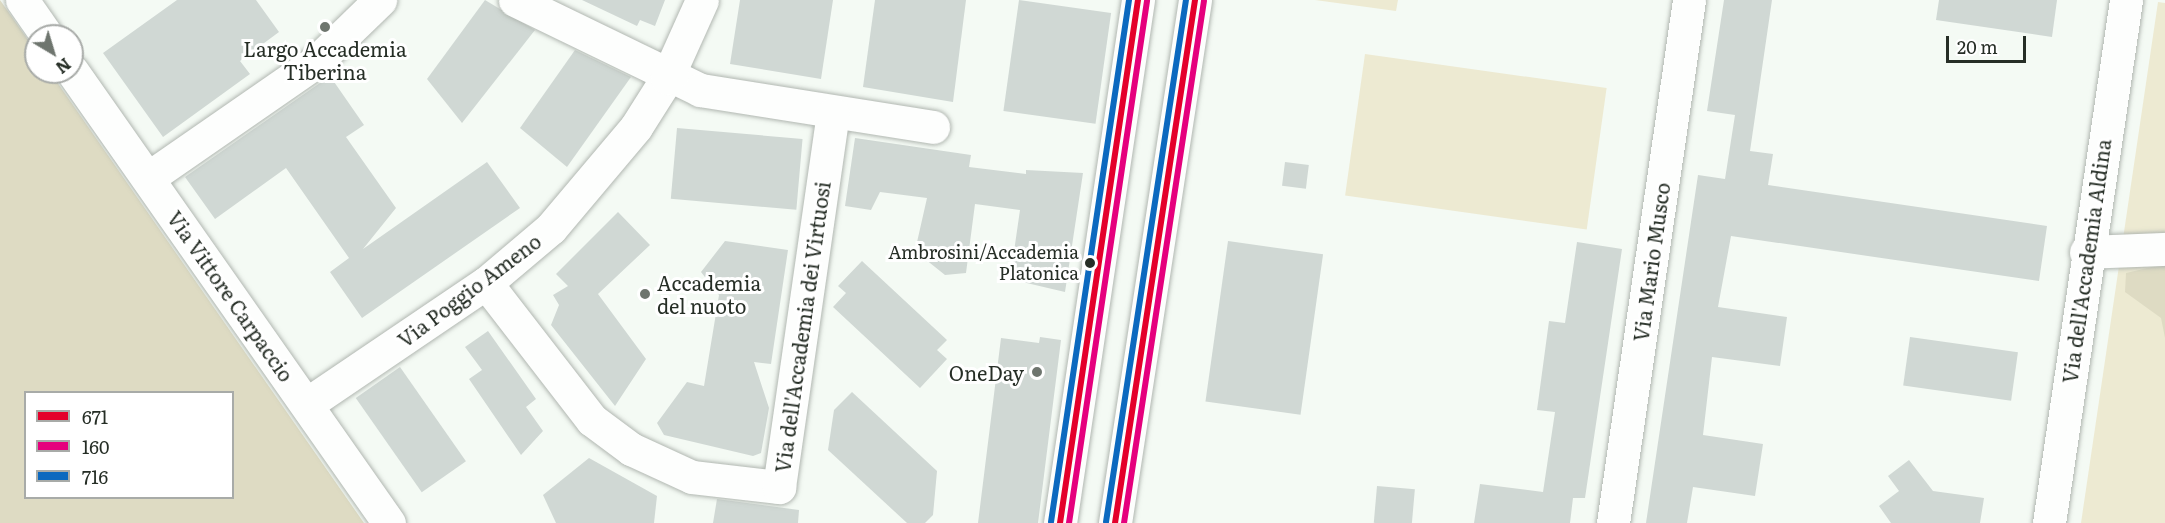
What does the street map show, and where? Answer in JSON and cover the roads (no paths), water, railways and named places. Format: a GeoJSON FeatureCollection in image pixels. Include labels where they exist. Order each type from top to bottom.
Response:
{"type":"FeatureCollection","features":[{"type":"Feature","properties":{"kind":"street"},"geometry":{"type":"LineString","coordinates":[[22,0],[39,24]]}},
{"type":"Feature","properties":{"kind":"street"},"geometry":{"type":"LineString","coordinates":[[515,0],[667,78],[700,90],[833,114],[933,127]]}},
{"type":"Feature","properties":{"kind":"street","name":"Via Poggio Ameno"},"geometry":{"type":"LineString","coordinates":[[307,404],[486,283],[551,228],[610,164],[667,78],[702,0]]}},
{"type":"Feature","properties":{"kind":"street"},"geometry":{"type":"LineString","coordinates":[[1060,523],[1138,0]]}},
{"type":"Feature","properties":{"kind":"street"},"geometry":{"type":"LineString","coordinates":[[1115,523],[1195,0]]}},
{"type":"Feature","properties":{"kind":"street","name":"Via Mario Musco"},"geometry":{"type":"LineString","coordinates":[[1613,523],[1689,0]]}},
{"type":"Feature","properties":{"kind":"street","name":"Via dell'Accademia Aldina"},"geometry":{"type":"LineString","coordinates":[[2049,523],[2086,252],[2126,0]]}},
{"type":"Feature","properties":{"kind":"street"},"geometry":{"type":"LineString","coordinates":[[147,178],[317,61],[367,5]]}},
{"type":"Feature","properties":{"kind":"street","name":"Via Vittore Carpaccio"},"geometry":{"type":"LineString","coordinates":[[81,84],[388,523]]}},
{"type":"Feature","properties":{"kind":"street","name":"Via dell'Accademia dei Virtuosi"},"geometry":{"type":"LineString","coordinates":[[486,283],[592,420],[631,449],[692,477],[779,487],[833,114]]}},
{"type":"Feature","properties":{"kind":"street"},"geometry":{"type":"LineString","coordinates":[[2086,252],[2165,249]]}},
{"type":"Feature","properties":{"kind":"place","name":"Largo Accademia Tiberina"},"geometry":{"type":"Point","coordinates":[325,27]}},
{"type":"Feature","properties":{"kind":"place","name":"Ambrosini/Accademia Platonica"},"geometry":{"type":"Point","coordinates":[1090,263]}},
{"type":"Feature","properties":{"kind":"place","name":"Accademia del nuoto"},"geometry":{"type":"Point","coordinates":[645,294]}},
{"type":"Feature","properties":{"kind":"place","name":"OneDay"},"geometry":{"type":"Point","coordinates":[1037,372]}}]}
